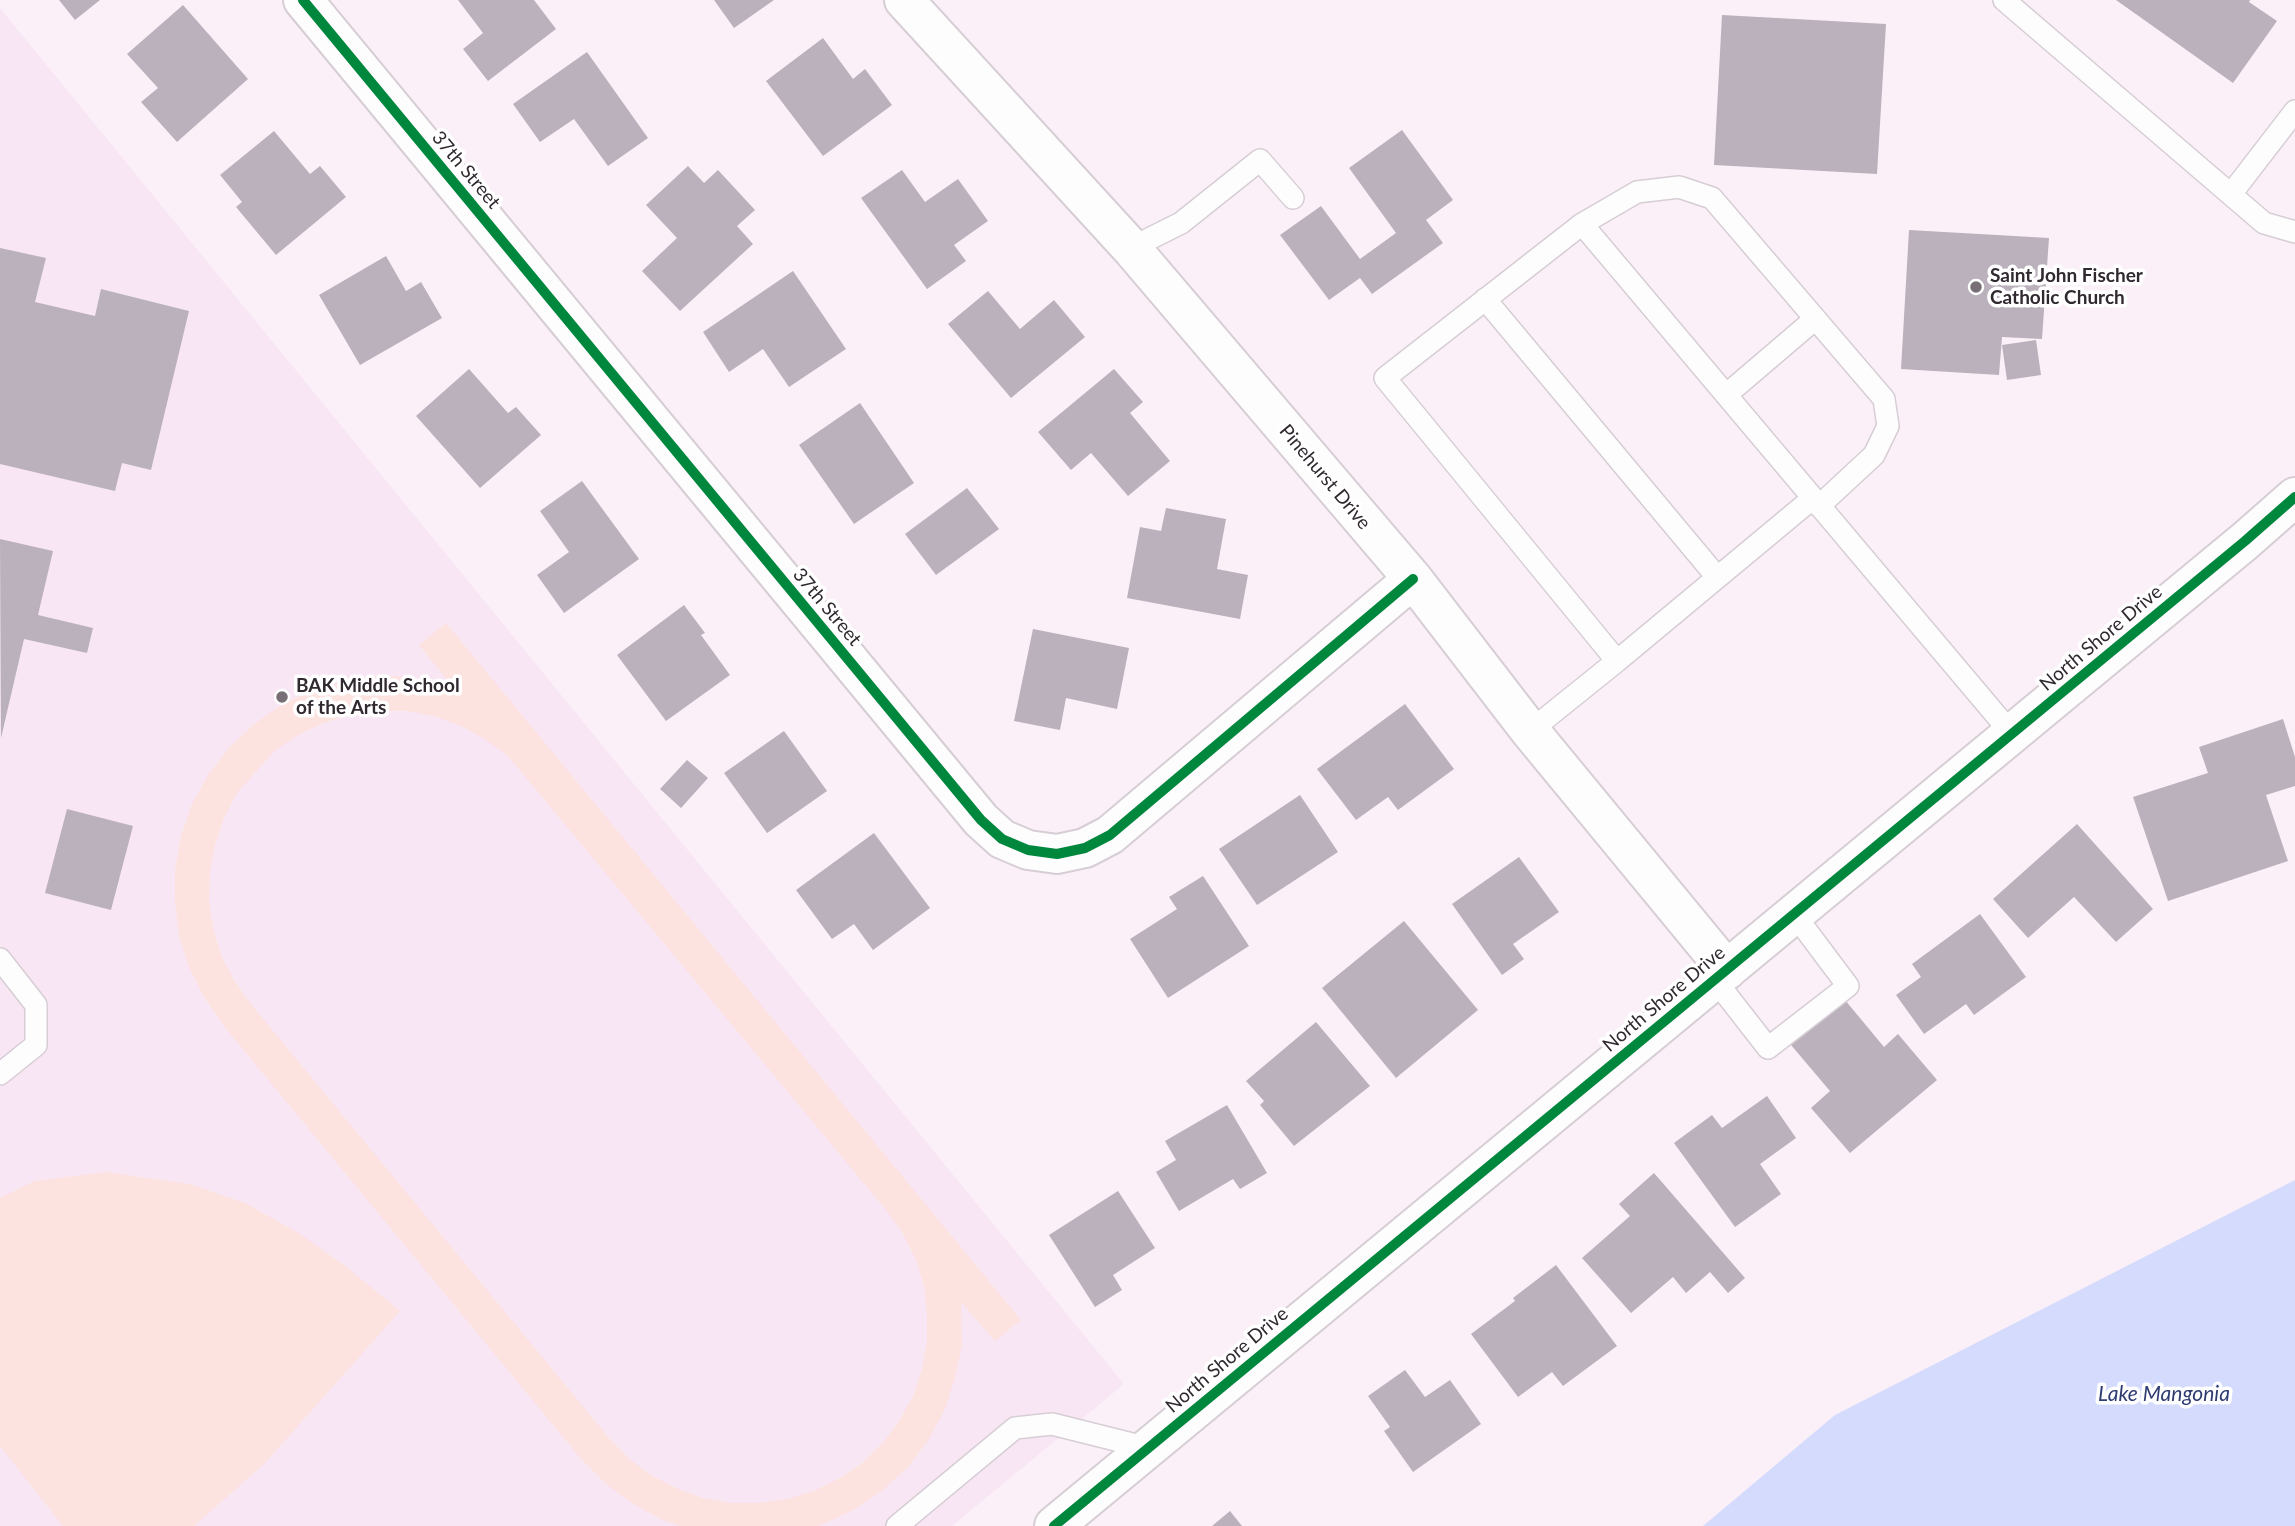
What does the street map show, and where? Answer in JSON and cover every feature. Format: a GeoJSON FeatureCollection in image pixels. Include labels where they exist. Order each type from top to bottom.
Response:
{"type":"FeatureCollection","features":[{"type":"Feature","properties":{"kind":"street","name":"37th Street"},"geometry":{"type":"LineString","coordinates":[[303,0],[981,820],[1002,839],[1028,850],[1057,854],[1085,848],[1110,835],[1413,579]]}},
{"type":"Feature","properties":{"kind":"street","name":"Pinehurst Drive"},"geometry":{"type":"LineString","coordinates":[[904,0],[1130,248],[1413,579],[1721,975]]}},
{"type":"Feature","properties":{"kind":"street","name":"North Shore Drive"},"geometry":{"type":"LineString","coordinates":[[1054,1526],[2295,497]]}},
{"type":"Feature","properties":{"kind":"lane"},"geometry":{"type":"LineString","coordinates":[[2004,0],[2264,223],[2295,232]]}},
{"type":"Feature","properties":{"kind":"lane"},"geometry":{"type":"LineString","coordinates":[[2231,194],[2295,111]]}},
{"type":"Feature","properties":{"kind":"lane"},"geometry":{"type":"LineString","coordinates":[[1130,248],[1181,223],[1260,160],[1293,198]]}},
{"type":"Feature","properties":{"kind":"lane"},"geometry":{"type":"LineString","coordinates":[[1530,731],[1617,661],[1717,577],[1874,454],[1888,426],[1884,399],[1712,198],[1679,187],[1637,191],[1582,224],[1385,378],[1617,661]]}},
{"type":"Feature","properties":{"kind":"lane"},"geometry":{"type":"LineString","coordinates":[[1582,224],[2012,734]]}},
{"type":"Feature","properties":{"kind":"lane"},"geometry":{"type":"LineString","coordinates":[[1485,299],[1717,577]]}},
{"type":"Feature","properties":{"kind":"lane"},"geometry":{"type":"LineString","coordinates":[[1726,395],[1815,319]]}},
{"type":"Feature","properties":{"kind":"lane"},"geometry":{"type":"LineString","coordinates":[[1721,975],[1768,1048],[1848,986],[1794,914]]}},
{"type":"Feature","properties":{"kind":"lane"},"geometry":{"type":"LineString","coordinates":[[0,958],[36,1005],[36,1045],[0,1074]]}},
{"type":"Feature","properties":{"kind":"lane"},"geometry":{"type":"LineString","coordinates":[[897,1526],[1015,1428],[1052,1424],[1149,1448]]}},
{"type":"Feature","properties":{"kind":"shaded area","name":"BAK Middle School of the Arts"},"geometry":{"type":"Polygon","coordinates":[[[0,8],[1124,1384],[952,1526],[0,1526],[0,8]]]}},
{"type":"Feature","properties":{"kind":"shaded area"},"geometry":{"type":"Polygon","coordinates":[[[446,623],[1021,1320],[995,1341],[961,1302],[962,1345],[945,1409],[929,1439],[909,1466],[884,1489],[857,1508],[817,1526],[680,1526],[633,1504],[606,1484],[582,1460],[223,1025],[204,997],[189,967],[179,936],[175,869],[181,836],[192,804],[208,775],[229,748],[253,725],[280,706],[310,691],[343,681],[376,676],[410,677],[452,686],[419,645],[446,623]],[[407,711],[350,715],[323,723],[298,735],[274,751],[237,793],[224,818],[215,845],[209,900],[221,955],[234,980],[250,1003],[629,1459],[676,1488],[703,1498],[731,1503],[787,1499],[814,1491],[840,1478],[862,1463],[883,1443],[913,1396],[922,1369],[927,1342],[924,1286],[916,1260],[903,1234],[887,1211],[508,756],[461,726],[434,716],[407,711]]]}},
{"type":"Feature","properties":{"kind":"shaded area"},"geometry":{"type":"Polygon","coordinates":[[[106,1172],[189,1184],[245,1203],[297,1232],[344,1265],[400,1311],[264,1464],[194,1526],[63,1526],[0,1446],[0,1198],[35,1181],[106,1172]]]}},
{"type":"Feature","properties":{"kind":"water","name":"Lake Mangonia"},"geometry":{"type":"Polygon","coordinates":[[[2295,1180],[2295,1526],[1703,1526],[1835,1415],[2295,1180]]]}},
{"type":"Feature","properties":{"kind":"building"},"geometry":{"type":"Polygon","coordinates":[[[59,0],[100,0],[75,20],[59,0]]]}},
{"type":"Feature","properties":{"kind":"building"},"geometry":{"type":"Polygon","coordinates":[[[458,0],[534,0],[556,29],[488,81],[463,49],[483,33],[458,0]]]}},
{"type":"Feature","properties":{"kind":"building"},"geometry":{"type":"Polygon","coordinates":[[[714,0],[774,0],[734,28],[714,0]]]}},
{"type":"Feature","properties":{"kind":"building"},"geometry":{"type":"Polygon","coordinates":[[[2116,0],[2250,0],[2249,2],[2277,21],[2233,83],[2116,0]]]}},
{"type":"Feature","properties":{"kind":"building"},"geometry":{"type":"Polygon","coordinates":[[[183,5],[248,79],[177,142],[141,102],[158,88],[127,54],[183,5]]]}},
{"type":"Feature","properties":{"kind":"building"},"geometry":{"type":"Polygon","coordinates":[[[1722,15],[1886,24],[1877,174],[1714,165],[1722,15]]]}},
{"type":"Feature","properties":{"kind":"building"},"geometry":{"type":"Polygon","coordinates":[[[823,38],[853,79],[865,69],[892,105],[823,156],[766,81],[823,38]]]}},
{"type":"Feature","properties":{"kind":"building"},"geometry":{"type":"Polygon","coordinates":[[[587,52],[648,138],[608,166],[574,119],[540,142],[513,104],[587,52]]]}},
{"type":"Feature","properties":{"kind":"building"},"geometry":{"type":"Polygon","coordinates":[[[1402,130],[1453,200],[1426,220],[1443,243],[1372,294],[1360,278],[1329,300],[1280,235],[1321,206],[1360,259],[1396,233],[1349,168],[1402,130]]]}},
{"type":"Feature","properties":{"kind":"building"},"geometry":{"type":"Polygon","coordinates":[[[274,131],[310,174],[320,166],[346,197],[276,255],[236,207],[242,202],[220,175],[274,131]]]}},
{"type":"Feature","properties":{"kind":"building"},"geometry":{"type":"Polygon","coordinates":[[[688,166],[704,183],[718,170],[755,210],[737,226],[753,244],[680,311],[642,271],[677,238],[646,205],[688,166]]]}},
{"type":"Feature","properties":{"kind":"building"},"geometry":{"type":"Polygon","coordinates":[[[902,170],[925,202],[958,179],[988,221],[954,245],[966,261],[927,289],[861,198],[902,170]]]}},
{"type":"Feature","properties":{"kind":"building","name":"Saint John Fischer Catholic Church"},"geometry":{"type":"Polygon","coordinates":[[[1909,230],[2049,238],[2042,339],[2002,337],[1999,375],[1901,369],[1909,230]]]}},
{"type":"Feature","properties":{"kind":"building"},"geometry":{"type":"Polygon","coordinates":[[[0,248],[46,258],[35,302],[95,316],[101,289],[189,311],[151,470],[122,463],[115,491],[0,464],[0,248]]]}},
{"type":"Feature","properties":{"kind":"building"},"geometry":{"type":"Polygon","coordinates":[[[386,256],[406,291],[421,282],[442,318],[360,365],[319,295],[386,256]]]}},
{"type":"Feature","properties":{"kind":"building"},"geometry":{"type":"Polygon","coordinates":[[[793,271],[846,349],[789,387],[763,349],[729,372],[703,332],[793,271]]]}},
{"type":"Feature","properties":{"kind":"building"},"geometry":{"type":"Polygon","coordinates":[[[988,291],[1020,329],[1054,300],[1085,337],[1011,398],[948,324],[988,291]]]}},
{"type":"Feature","properties":{"kind":"building"},"geometry":{"type":"Polygon","coordinates":[[[2036,340],[2041,375],[2007,380],[2002,345],[2036,340]]]}},
{"type":"Feature","properties":{"kind":"building"},"geometry":{"type":"Polygon","coordinates":[[[469,369],[508,413],[516,407],[541,435],[480,488],[416,416],[469,369]]]}},
{"type":"Feature","properties":{"kind":"building"},"geometry":{"type":"Polygon","coordinates":[[[1114,369],[1143,402],[1130,413],[1170,461],[1128,496],[1091,453],[1071,470],[1038,432],[1114,369]]]}},
{"type":"Feature","properties":{"kind":"building"},"geometry":{"type":"Polygon","coordinates":[[[860,403],[914,483],[854,524],[799,445],[860,403]]]}},
{"type":"Feature","properties":{"kind":"building"},"geometry":{"type":"Polygon","coordinates":[[[582,481],[639,559],[564,613],[537,575],[569,552],[540,511],[582,481]]]}},
{"type":"Feature","properties":{"kind":"building"},"geometry":{"type":"Polygon","coordinates":[[[967,488],[999,529],[936,575],[905,534],[967,488]]]}},
{"type":"Feature","properties":{"kind":"building"},"geometry":{"type":"Polygon","coordinates":[[[1166,508],[1226,519],[1217,569],[1248,575],[1240,619],[1127,598],[1140,527],[1161,531],[1166,508]]]}},
{"type":"Feature","properties":{"kind":"building"},"geometry":{"type":"Polygon","coordinates":[[[0,539],[53,551],[38,615],[93,628],[87,653],[24,639],[1,738],[0,539]]]}},
{"type":"Feature","properties":{"kind":"building"},"geometry":{"type":"Polygon","coordinates":[[[684,605],[705,633],[701,635],[730,675],[666,721],[617,655],[684,605]]]}},
{"type":"Feature","properties":{"kind":"building"},"geometry":{"type":"Polygon","coordinates":[[[1033,629],[1129,648],[1117,709],[1066,698],[1060,730],[1014,721],[1033,629]]]}},
{"type":"Feature","properties":{"kind":"building"},"geometry":{"type":"Polygon","coordinates":[[[1405,704],[1454,769],[1398,810],[1388,797],[1356,820],[1317,769],[1405,704]]]}},
{"type":"Feature","properties":{"kind":"building"},"geometry":{"type":"Polygon","coordinates":[[[2283,719],[2295,757],[2295,786],[2266,795],[2288,861],[2168,901],[2133,797],[2208,773],[2199,747],[2283,719]]]}},
{"type":"Feature","properties":{"kind":"building"},"geometry":{"type":"Polygon","coordinates":[[[784,731],[827,791],[767,833],[724,773],[784,731]]]}},
{"type":"Feature","properties":{"kind":"building"},"geometry":{"type":"Polygon","coordinates":[[[687,760],[708,778],[681,808],[660,789],[687,760]]]}},
{"type":"Feature","properties":{"kind":"building"},"geometry":{"type":"Polygon","coordinates":[[[1300,795],[1338,852],[1257,905],[1219,849],[1300,795]]]}},
{"type":"Feature","properties":{"kind":"building"},"geometry":{"type":"Polygon","coordinates":[[[67,809],[133,826],[111,910],[45,893],[67,809]]]}},
{"type":"Feature","properties":{"kind":"building"},"geometry":{"type":"Polygon","coordinates":[[[2077,824],[2153,909],[2116,942],[2074,897],[2028,938],[1993,899],[2077,824]]]}},
{"type":"Feature","properties":{"kind":"building"},"geometry":{"type":"Polygon","coordinates":[[[874,833],[930,908],[873,950],[854,924],[832,939],[796,890],[874,833]]]}},
{"type":"Feature","properties":{"kind":"building"},"geometry":{"type":"Polygon","coordinates":[[[1519,857],[1559,912],[1513,944],[1524,959],[1502,975],[1452,904],[1519,857]]]}},
{"type":"Feature","properties":{"kind":"building"},"geometry":{"type":"Polygon","coordinates":[[[1203,876],[1249,946],[1168,998],[1130,939],[1177,909],[1169,897],[1203,876]]]}},
{"type":"Feature","properties":{"kind":"building"},"geometry":{"type":"Polygon","coordinates":[[[1980,914],[2026,977],[1974,1015],[1966,1004],[1924,1034],[1896,995],[1921,977],[1912,964],[1980,914]]]}},
{"type":"Feature","properties":{"kind":"building"},"geometry":{"type":"Polygon","coordinates":[[[1404,921],[1478,1010],[1396,1078],[1322,988],[1404,921]]]}},
{"type":"Feature","properties":{"kind":"building"},"geometry":{"type":"Polygon","coordinates":[[[1845,1000],[1884,1047],[1898,1034],[1937,1080],[1850,1153],[1811,1108],[1830,1091],[1791,1045],[1845,1000]]]}},
{"type":"Feature","properties":{"kind":"building"},"geometry":{"type":"Polygon","coordinates":[[[1316,1022],[1370,1086],[1294,1146],[1260,1105],[1264,1101],[1246,1081],[1316,1022]]]}},
{"type":"Feature","properties":{"kind":"building"},"geometry":{"type":"Polygon","coordinates":[[[1767,1096],[1796,1138],[1760,1164],[1781,1194],[1735,1227],[1674,1143],[1712,1115],[1722,1128],[1767,1096]]]}},
{"type":"Feature","properties":{"kind":"building"},"geometry":{"type":"Polygon","coordinates":[[[1227,1105],[1267,1173],[1240,1189],[1233,1179],[1179,1211],[1156,1172],[1176,1160],[1165,1141],[1227,1105]]]}},
{"type":"Feature","properties":{"kind":"building"},"geometry":{"type":"Polygon","coordinates":[[[1654,1173],[1745,1278],[1728,1293],[1710,1272],[1686,1293],[1673,1277],[1631,1313],[1582,1258],[1630,1216],[1619,1204],[1654,1173]]]}},
{"type":"Feature","properties":{"kind":"building"},"geometry":{"type":"Polygon","coordinates":[[[1118,1191],[1155,1248],[1113,1275],[1122,1290],[1095,1307],[1049,1235],[1118,1191]]]}},
{"type":"Feature","properties":{"kind":"building"},"geometry":{"type":"Polygon","coordinates":[[[1556,1265],[1617,1346],[1563,1386],[1552,1372],[1518,1397],[1471,1334],[1515,1301],[1513,1298],[1556,1265]]]}},
{"type":"Feature","properties":{"kind":"building"},"geometry":{"type":"Polygon","coordinates":[[[1405,1370],[1425,1397],[1450,1380],[1481,1424],[1413,1472],[1384,1431],[1390,1427],[1368,1396],[1405,1370]]]}},
{"type":"Feature","properties":{"kind":"building"},"geometry":{"type":"Polygon","coordinates":[[[1230,1511],[1242,1526],[1212,1526],[1230,1511]]]}},
{"type":"Feature","properties":{"kind":"cycle path"},"geometry":{"type":"LineString","coordinates":[[303,0],[981,820],[1002,839],[1028,850],[1057,854],[1085,848],[1110,835],[1413,579]]}},
{"type":"Feature","properties":{"kind":"cycle path"},"geometry":{"type":"LineString","coordinates":[[1054,1526],[2295,497]]}},
{"type":"Feature","properties":{"kind":"place","name":"Saint John Fischer Catholic Church"},"geometry":{"type":"Point","coordinates":[1976,287]}},
{"type":"Feature","properties":{"kind":"place","name":"BAK Middle School of the Arts"},"geometry":{"type":"Point","coordinates":[282,697]}}]}
